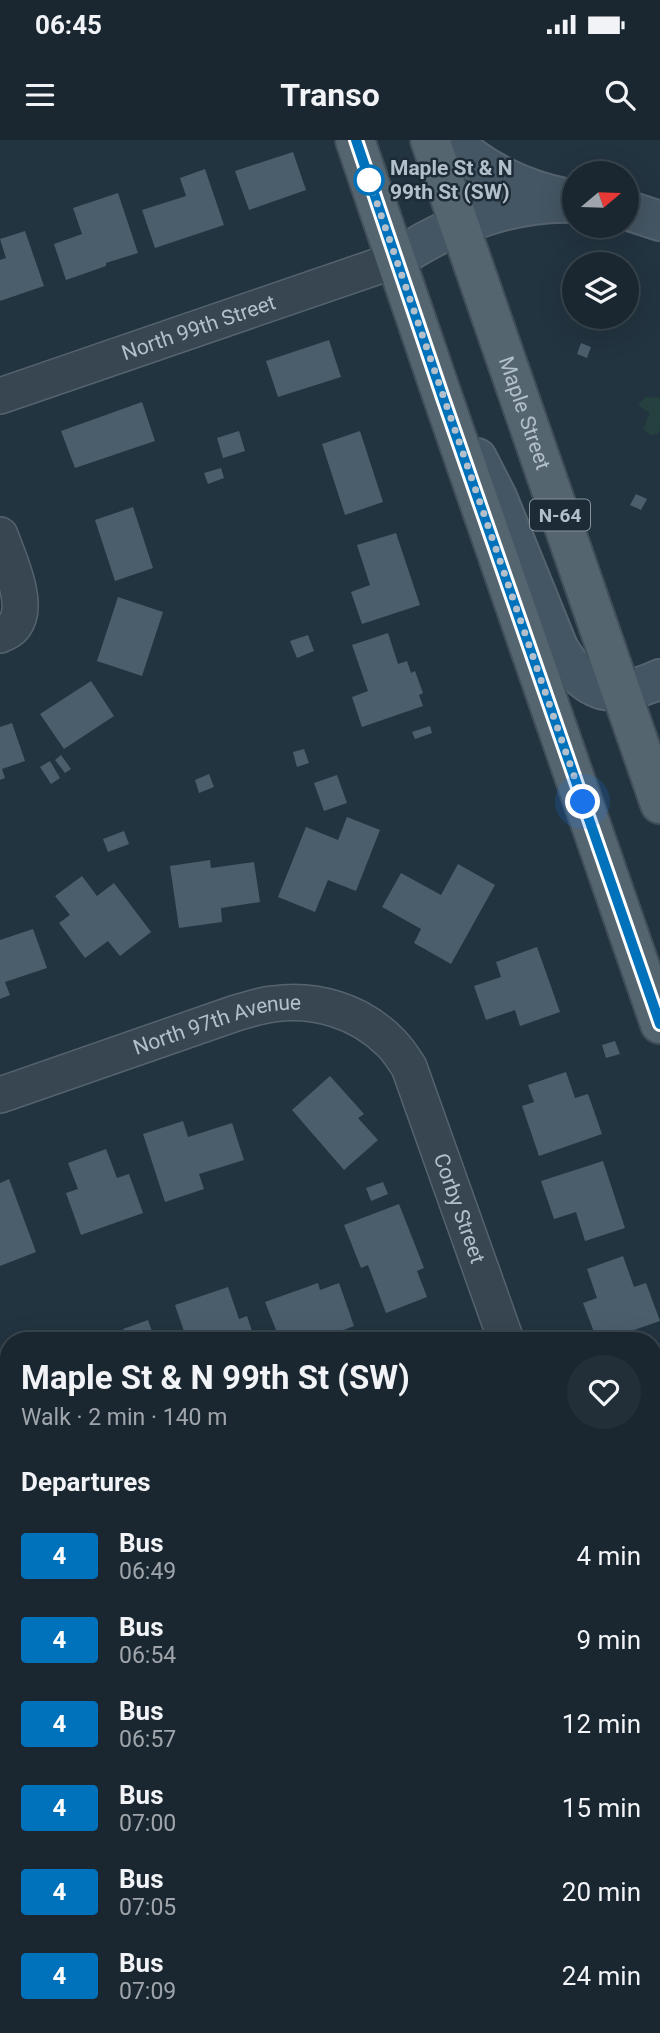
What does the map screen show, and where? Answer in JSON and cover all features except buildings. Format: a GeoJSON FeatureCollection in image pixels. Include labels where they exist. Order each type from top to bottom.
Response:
{"type":"FeatureCollection","features":[{"type":"Feature","properties":{"kind":"main road"},"geometry":{"type":"LineString","coordinates":[[355,140],[660,1024]]}},
{"type":"Feature","properties":{"kind":"main road","name":"Maple Street"},"geometry":{"type":"LineString","coordinates":[[430,140],[660,804]]}},
{"type":"Feature","properties":{"kind":"street"},"geometry":{"type":"LineString","coordinates":[[451,140],[479,163],[498,174],[526,187],[562,198]]}},
{"type":"Feature","properties":{"kind":"street"},"geometry":{"type":"LineString","coordinates":[[396,260],[429,239],[460,225],[523,208],[562,203]]}},
{"type":"Feature","properties":{"kind":"street"},"geometry":{"type":"LineString","coordinates":[[639,214],[660,221]]}},
{"type":"Feature","properties":{"kind":"street","name":"North 99th Street"},"geometry":{"type":"LineString","coordinates":[[0,396],[396,260]]}},
{"type":"Feature","properties":{"kind":"street"},"geometry":{"type":"LineString","coordinates":[[443,398],[497,497],[546,620],[565,659],[590,686],[620,691],[660,679]]}},
{"type":"Feature","properties":{"kind":"street"},"geometry":{"type":"LineString","coordinates":[[0,535],[19,589],[21,612],[7,631]]}},
{"type":"Feature","properties":{"kind":"street","name":"North 97th Avenue"},"geometry":{"type":"LineString","coordinates":[[0,1095],[236,1013],[273,1004],[306,1003],[337,1009],[369,1024],[390,1042],[410,1067],[414,1077]]}},
{"type":"Feature","properties":{"kind":"street","name":"Corby Street"},"geometry":{"type":"LineString","coordinates":[[414,1077],[503,1332]]}},
{"type":"Feature","properties":{"kind":"green space"},"geometry":{"type":"Polygon","coordinates":[[[646,397],[660,398],[660,431],[657,434],[651,435],[643,429],[650,413],[638,405],[646,397]]]}},
{"type":"Feature","properties":{"kind":"bus line","name":"4"},"geometry":{"type":"LineString","coordinates":[[356,140],[660,1024]]}},
{"type":"Feature","properties":{"kind":"place","name":"Maple St & N 99th St (SW)"},"geometry":{"type":"Point","coordinates":[369,180]}},
{"type":"Feature","properties":{"kind":"route"},"geometry":{"type":"LineString","coordinates":[[369,180],[583,802]]}}]}
